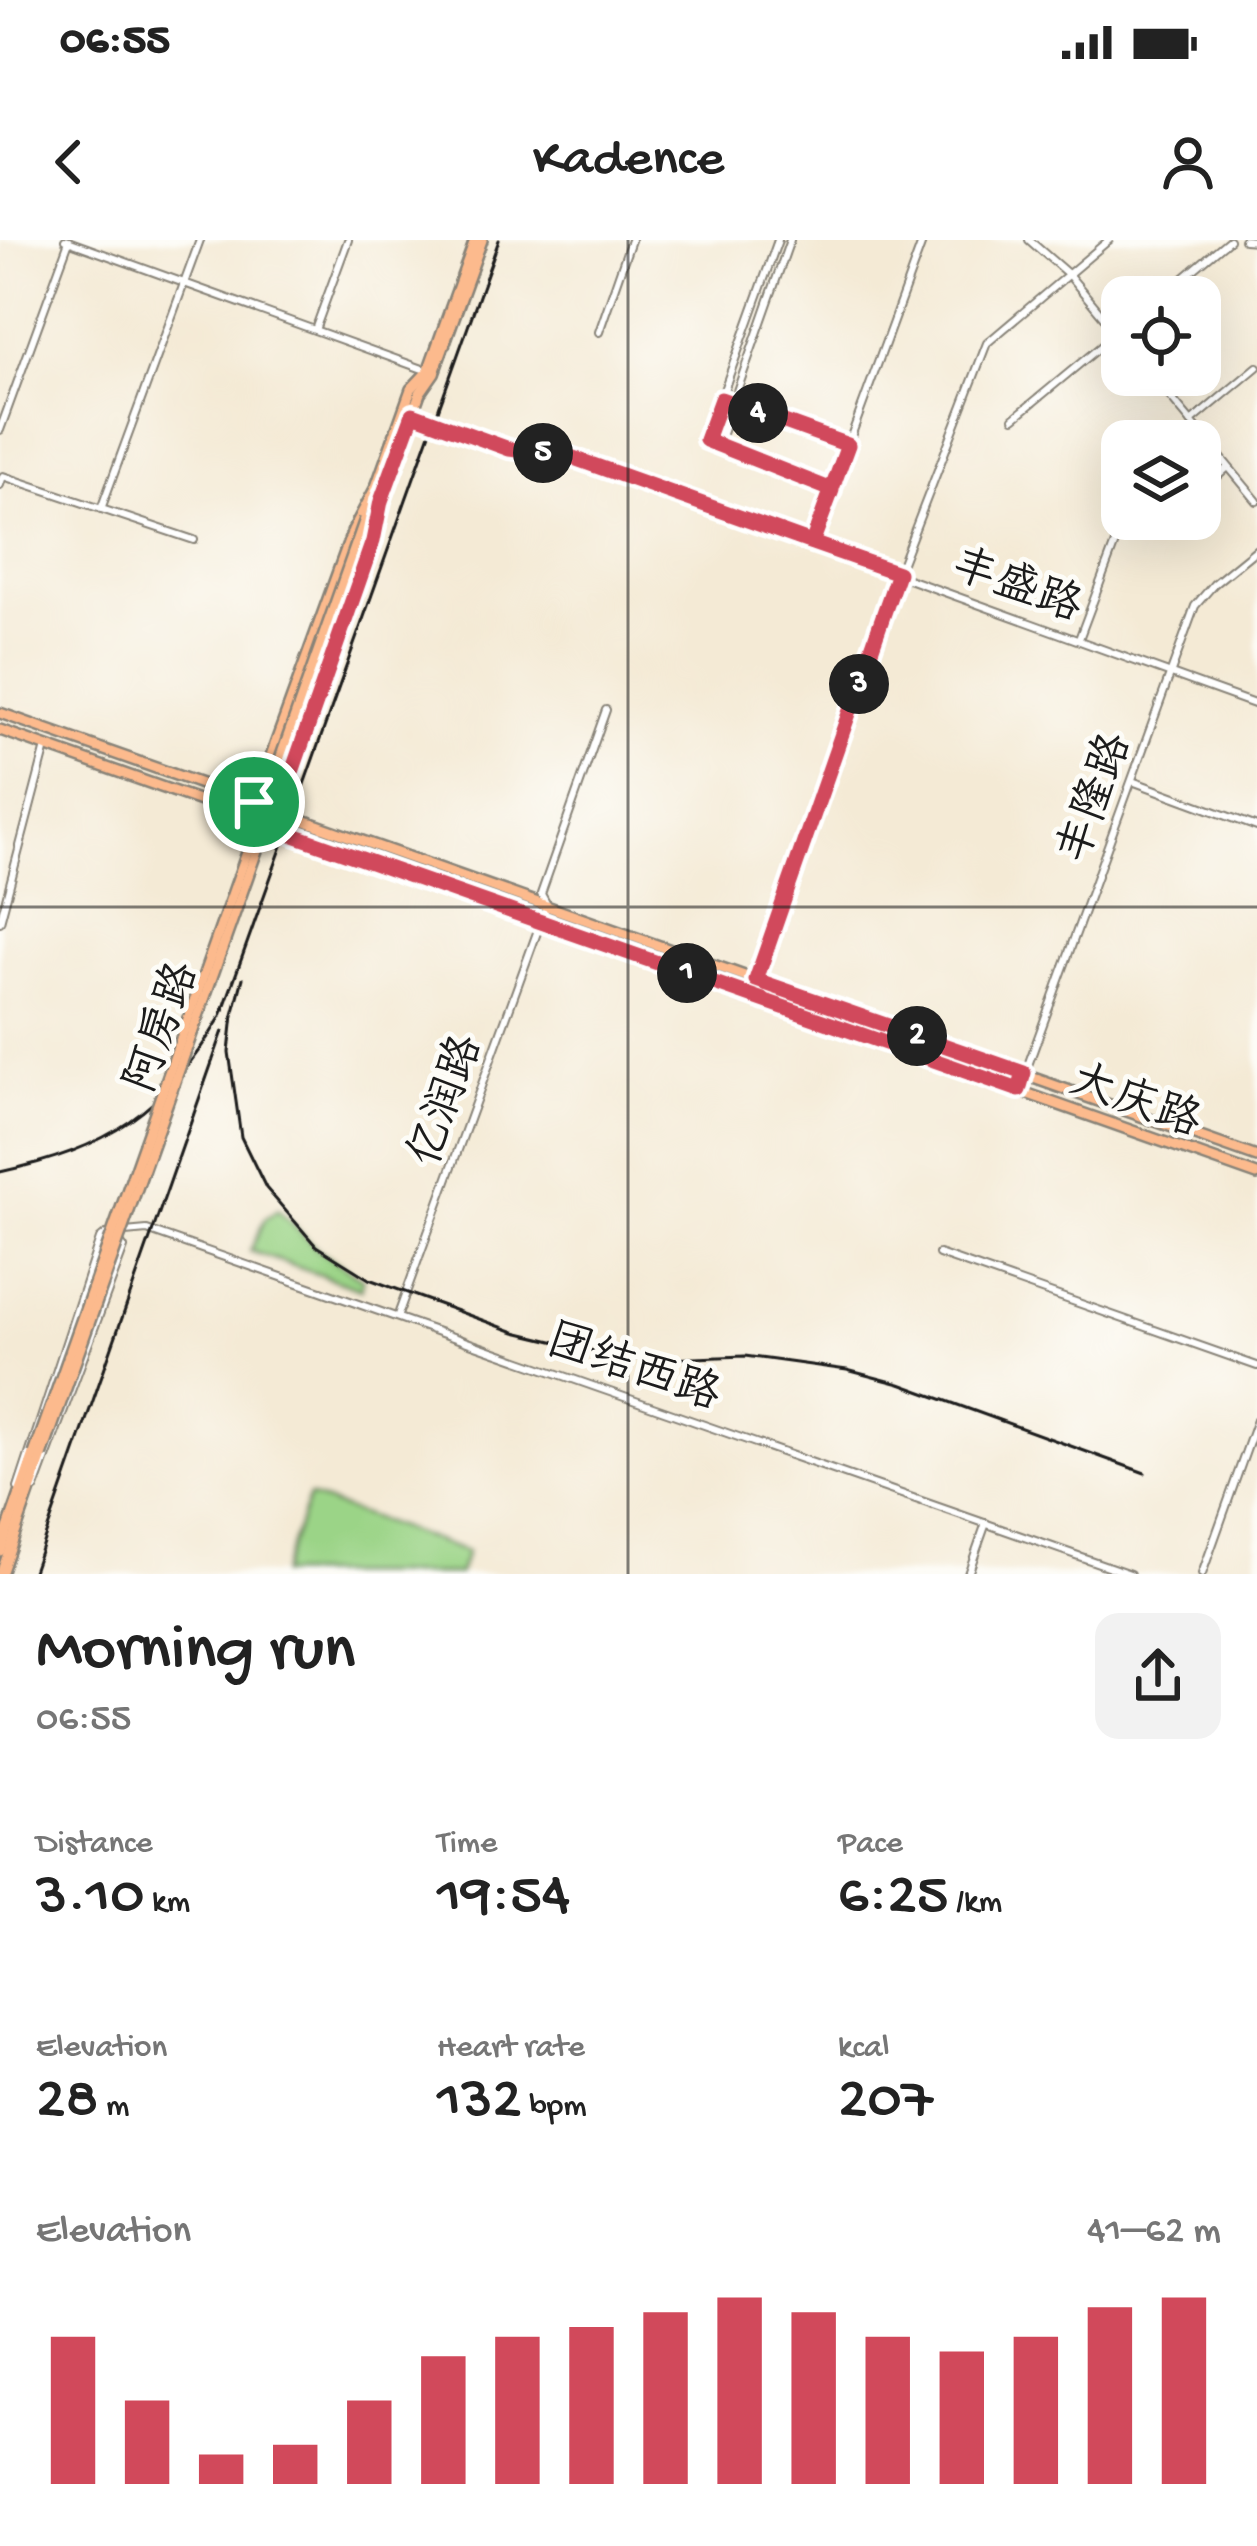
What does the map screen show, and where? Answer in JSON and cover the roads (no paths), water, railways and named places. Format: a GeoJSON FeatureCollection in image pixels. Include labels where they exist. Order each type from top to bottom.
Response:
{"type":"FeatureCollection","features":[{"type":"Feature","properties":{"kind":"main road","name":"阿房路"},"geometry":{"type":"LineString","coordinates":[[272,827],[373,541],[381,501],[478,240]]}},
{"type":"Feature","properties":{"kind":"main road","name":"阿房路"},"geometry":{"type":"LineString","coordinates":[[0,1551],[369,522],[410,389],[431,372]]}},
{"type":"Feature","properties":{"kind":"main road","name":"阿房路"},"geometry":{"type":"LineString","coordinates":[[248,819],[353,530],[378,483]]}},
{"type":"Feature","properties":{"kind":"main road","name":"阿房路"},"geometry":{"type":"LineString","coordinates":[[369,522],[381,501]]}},
{"type":"Feature","properties":{"kind":"main road","name":"大庆路"},"geometry":{"type":"LineString","coordinates":[[0,713],[1257,1157]]}},
{"type":"Feature","properties":{"kind":"main road","name":"大庆路"},"geometry":{"type":"LineString","coordinates":[[0,730],[1257,1175]]}},
{"type":"Feature","properties":{"kind":"main road","name":"阿房路"},"geometry":{"type":"LineString","coordinates":[[1,1574],[16,1516]]}},
{"type":"Feature","properties":{"kind":"street"},"geometry":{"type":"LineString","coordinates":[[101,509],[200,240]]}},
{"type":"Feature","properties":{"kind":"street"},"geometry":{"type":"LineString","coordinates":[[315,330],[348,240]]}},
{"type":"Feature","properties":{"kind":"street"},"geometry":{"type":"LineString","coordinates":[[598,332],[631,240]]}},
{"type":"Feature","properties":{"kind":"street"},"geometry":{"type":"LineString","coordinates":[[778,240],[706,440],[832,490]]}},
{"type":"Feature","properties":{"kind":"street"},"geometry":{"type":"LineString","coordinates":[[718,445],[790,240]]}},
{"type":"Feature","properties":{"kind":"street"},"geometry":{"type":"LineString","coordinates":[[812,543],[923,240]]}},
{"type":"Feature","properties":{"kind":"street"},"geometry":{"type":"LineString","coordinates":[[1029,240],[1069,274],[1101,312]]}},
{"type":"Feature","properties":{"kind":"street"},"geometry":{"type":"LineString","coordinates":[[751,996],[898,573],[987,343],[1109,240]]}},
{"type":"Feature","properties":{"kind":"street"},"geometry":{"type":"LineString","coordinates":[[1186,276],[1229,240]]}},
{"type":"Feature","properties":{"kind":"street"},"geometry":{"type":"LineString","coordinates":[[1244,240],[1257,242]]}},
{"type":"Feature","properties":{"kind":"street"},"geometry":{"type":"LineString","coordinates":[[0,430],[67,241],[431,372]]}},
{"type":"Feature","properties":{"kind":"street"},"geometry":{"type":"LineString","coordinates":[[766,274],[777,278]]}},
{"type":"Feature","properties":{"kind":"street"},"geometry":{"type":"LineString","coordinates":[[747,327],[758,331]]}},
{"type":"Feature","properties":{"kind":"street"},"geometry":{"type":"LineString","coordinates":[[1014,418],[1101,349]]}},
{"type":"Feature","properties":{"kind":"street"},"geometry":{"type":"LineString","coordinates":[[733,365],[745,369]]}},
{"type":"Feature","properties":{"kind":"street"},"geometry":{"type":"LineString","coordinates":[[1193,420],[1257,367]]}},
{"type":"Feature","properties":{"kind":"street"},"geometry":{"type":"LineString","coordinates":[[1169,396],[1189,420]]}},
{"type":"Feature","properties":{"kind":"street"},"geometry":{"type":"LineString","coordinates":[[721,399],[848,445]]}},
{"type":"Feature","properties":{"kind":"street","name":"丰盛路"},"geometry":{"type":"LineString","coordinates":[[413,414],[509,449],[568,456],[1257,705]]}},
{"type":"Feature","properties":{"kind":"street"},"geometry":{"type":"LineString","coordinates":[[1221,458],[1257,501]]}},
{"type":"Feature","properties":{"kind":"street"},"geometry":{"type":"LineString","coordinates":[[1221,473],[1228,467]]}},
{"type":"Feature","properties":{"kind":"street"},"geometry":{"type":"LineString","coordinates":[[0,485],[3,476],[194,540]]}},
{"type":"Feature","properties":{"kind":"street"},"geometry":{"type":"LineString","coordinates":[[1079,639],[1116,540]]}},
{"type":"Feature","properties":{"kind":"street","name":"丰隆路"},"geometry":{"type":"LineString","coordinates":[[1019,1090],[1202,596],[1257,549]]}},
{"type":"Feature","properties":{"kind":"street","name":"亿润路"},"geometry":{"type":"LineString","coordinates":[[398,1315],[547,905],[541,894],[606,710]]}},
{"type":"Feature","properties":{"kind":"street"},"geometry":{"type":"LineString","coordinates":[[0,922],[46,747]]}},
{"type":"Feature","properties":{"kind":"street"},"geometry":{"type":"LineString","coordinates":[[1132,782],[1257,826]]}},
{"type":"Feature","properties":{"kind":"street","name":"团结西路"},"geometry":{"type":"LineString","coordinates":[[119,1239],[125,1232],[147,1230],[1130,1574]]}},
{"type":"Feature","properties":{"kind":"street"},"geometry":{"type":"LineString","coordinates":[[106,1234],[119,1239],[124,1248],[49,1457],[16,1516],[29,1446],[100,1238],[106,1234]]}},
{"type":"Feature","properties":{"kind":"street"},"geometry":{"type":"LineString","coordinates":[[939,1254],[1257,1366]]}},
{"type":"Feature","properties":{"kind":"street"},"geometry":{"type":"LineString","coordinates":[[1202,1574],[1257,1420]]}},
{"type":"Feature","properties":{"kind":"street"},"geometry":{"type":"LineString","coordinates":[[968,1574],[986,1523]]}},
{"type":"Feature","properties":{"kind":"railway"},"geometry":{"type":"LineString","coordinates":[[0,1172],[72,1151],[130,1121],[178,1078],[221,1016],[499,240]]}},
{"type":"Feature","properties":{"kind":"railway"},"geometry":{"type":"LineString","coordinates":[[243,978],[229,1052],[241,1137],[266,1188],[316,1246],[369,1279],[515,1332],[611,1355],[642,1360],[745,1356],[847,1370],[900,1384],[1145,1473]]}},
{"type":"Feature","properties":{"kind":"railway"},"geometry":{"type":"LineString","coordinates":[[32,1574],[223,1031]]}}]}
